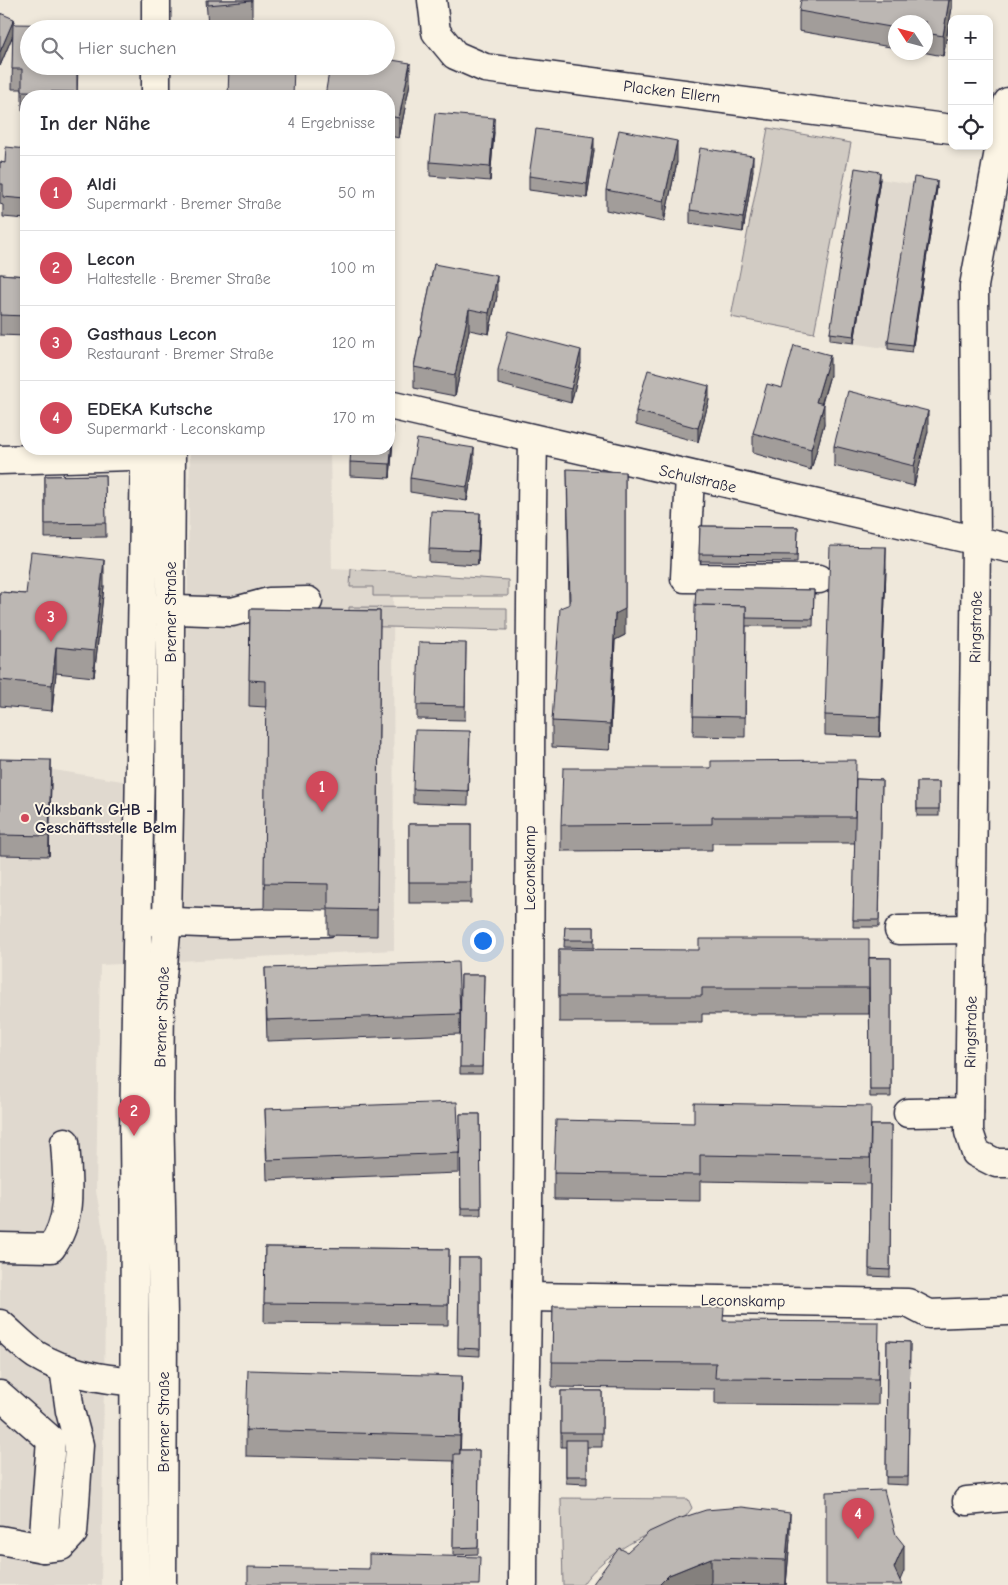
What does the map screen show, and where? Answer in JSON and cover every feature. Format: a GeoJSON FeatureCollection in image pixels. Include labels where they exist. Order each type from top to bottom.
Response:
{"type":"FeatureCollection","features":[{"type":"Feature","properties":{"kind":"street"},"geometry":{"type":"LineString","coordinates":[[156,0],[156,20]]}},
{"type":"Feature","properties":{"kind":"street","name":"Placken Ellern"},"geometry":{"type":"LineString","coordinates":[[432,0],[436,32],[455,55],[485,68],[948,128]]}},
{"type":"Feature","properties":{"kind":"street"},"geometry":{"type":"LineString","coordinates":[[156,75],[156,90]]}},
{"type":"Feature","properties":{"kind":"street","name":"Ringstraße"},"geometry":{"type":"LineString","coordinates":[[1008,102],[1000,136],[974,286],[976,543],[969,1112],[969,1132],[976,1153],[996,1163],[1008,1163]]}},
{"type":"Feature","properties":{"kind":"street","name":"Schulstraße"},"geometry":{"type":"LineString","coordinates":[[395,406],[976,543],[1008,548]]}},
{"type":"Feature","properties":{"kind":"street","name":"Leconskamp"},"geometry":{"type":"LineString","coordinates":[[523,1585],[533,439]]}},
{"type":"Feature","properties":{"kind":"street"},"geometry":{"type":"LineString","coordinates":[[0,460],[99,455]]}},
{"type":"Feature","properties":{"kind":"street","name":"Bremer Straße"},"geometry":{"type":"LineString","coordinates":[[136,1585],[134,1381],[136,920],[142,608],[158,455]]}},
{"type":"Feature","properties":{"kind":"street","name":"Bremer Straße"},"geometry":{"type":"LineString","coordinates":[[158,455],[170,610],[167,922],[160,998],[159,1091],[163,1316],[162,1585]]}},
{"type":"Feature","properties":{"kind":"street"},"geometry":{"type":"LineString","coordinates":[[690,476],[685,578],[820,579]]}},
{"type":"Feature","properties":{"kind":"street"},"geometry":{"type":"LineString","coordinates":[[142,608],[232,612],[269,602],[308,601]]}},
{"type":"Feature","properties":{"kind":"street"},"geometry":{"type":"LineString","coordinates":[[136,920],[167,922],[328,922]]}},
{"type":"Feature","properties":{"kind":"street"},"geometry":{"type":"LineString","coordinates":[[899,930],[972,930]]}},
{"type":"Feature","properties":{"kind":"street"},"geometry":{"type":"LineString","coordinates":[[908,1113],[969,1112]]}},
{"type":"Feature","properties":{"kind":"street"},"geometry":{"type":"LineString","coordinates":[[0,1247],[51,1248],[62,1234],[68,1194],[65,1142]]}},
{"type":"Feature","properties":{"kind":"street","name":"Leconskamp"},"geometry":{"type":"LineString","coordinates":[[527,1297],[908,1302],[929,1314],[1008,1311]]}},
{"type":"Feature","properties":{"kind":"street"},"geometry":{"type":"LineString","coordinates":[[0,1324],[36,1354],[64,1368],[113,1380],[134,1381]]}},
{"type":"Feature","properties":{"kind":"street"},"geometry":{"type":"LineString","coordinates":[[0,1540],[42,1548],[61,1546],[73,1533],[79,1445],[70,1411],[64,1368]]}},
{"type":"Feature","properties":{"kind":"street"},"geometry":{"type":"LineString","coordinates":[[0,1395],[51,1440],[42,1548]]}},
{"type":"Feature","properties":{"kind":"street"},"geometry":{"type":"LineString","coordinates":[[967,1501],[1008,1497]]}},
{"type":"Feature","properties":{"kind":"shaded area"},"geometry":{"type":"Polygon","coordinates":[[[768,128],[851,143],[814,333],[731,317],[768,128]]]}},
{"type":"Feature","properties":{"kind":"shaded area"},"geometry":{"type":"Polygon","coordinates":[[[855,175],[937,188],[912,352],[830,340],[855,175]]]}},
{"type":"Feature","properties":{"kind":"shaded area"},"geometry":{"type":"Polygon","coordinates":[[[190,455],[330,455],[332,569],[393,572],[394,950],[100,965],[96,1191],[106,1247],[101,1585],[0,1585],[0,775],[54,770],[184,791],[190,455]]]}},
{"type":"Feature","properties":{"kind":"shaded area"},"geometry":{"type":"Polygon","coordinates":[[[351,569],[508,580],[508,596],[373,596],[373,587],[350,587],[351,569]]]}},
{"type":"Feature","properties":{"kind":"shaded area"},"geometry":{"type":"Polygon","coordinates":[[[349,607],[507,608],[507,630],[349,626],[349,607]]]}},
{"type":"Feature","properties":{"kind":"shaded area"},"geometry":{"type":"Polygon","coordinates":[[[561,1498],[688,1499],[692,1508],[685,1517],[642,1537],[615,1553],[603,1562],[582,1585],[563,1585],[561,1498]]]}},
{"type":"Feature","properties":{"kind":"building"},"geometry":{"type":"Polygon","coordinates":[[[208,0],[252,0],[252,1],[208,5],[208,0]]]}},
{"type":"Feature","properties":{"kind":"building"},"geometry":{"type":"Polygon","coordinates":[[[801,0],[949,0],[943,36],[933,34],[933,15],[888,15],[888,27],[799,11],[801,0]]]}},
{"type":"Feature","properties":{"kind":"building"},"geometry":{"type":"Polygon","coordinates":[[[0,13],[14,19],[0,52],[0,13]]]}},
{"type":"Feature","properties":{"kind":"building"},"geometry":{"type":"Polygon","coordinates":[[[13,24],[20,24],[20,69],[12,69],[13,24]]]}},
{"type":"Feature","properties":{"kind":"building"},"geometry":{"type":"Polygon","coordinates":[[[395,60],[410,63],[399,118],[395,117],[395,90],[326,90],[328,75],[395,75],[395,60]]]}},
{"type":"Feature","properties":{"kind":"building"},"geometry":{"type":"Polygon","coordinates":[[[22,75],[77,75],[77,90],[22,90],[22,75]]]}},
{"type":"Feature","properties":{"kind":"building"},"geometry":{"type":"Polygon","coordinates":[[[229,75],[294,75],[293,90],[228,90],[229,75]]]}},
{"type":"Feature","properties":{"kind":"building"},"geometry":{"type":"Polygon","coordinates":[[[435,113],[494,118],[490,167],[430,162],[435,113]]]}},
{"type":"Feature","properties":{"kind":"building"},"geometry":{"type":"Polygon","coordinates":[[[536,129],[594,137],[587,184],[529,176],[536,129]]]}},
{"type":"Feature","properties":{"kind":"building"},"geometry":{"type":"Polygon","coordinates":[[[619,130],[677,141],[664,201],[606,190],[619,130]]]}},
{"type":"Feature","properties":{"kind":"building"},"geometry":{"type":"Polygon","coordinates":[[[6,147],[20,148],[20,198],[3,197],[3,184],[0,184],[0,162],[5,163],[6,147]]]}},
{"type":"Feature","properties":{"kind":"building"},"geometry":{"type":"Polygon","coordinates":[[[700,148],[753,156],[743,218],[690,210],[700,148]]]}},
{"type":"Feature","properties":{"kind":"building"},"geometry":{"type":"Polygon","coordinates":[[[855,168],[880,172],[854,336],[830,333],[855,168]]]}},
{"type":"Feature","properties":{"kind":"building"},"geometry":{"type":"Polygon","coordinates":[[[914,177],[937,181],[912,345],[888,342],[914,177]]]}},
{"type":"Feature","properties":{"kind":"building"},"geometry":{"type":"Polygon","coordinates":[[[434,264],[497,276],[489,313],[469,309],[455,375],[414,367],[434,264]]]}},
{"type":"Feature","properties":{"kind":"building"},"geometry":{"type":"Polygon","coordinates":[[[0,274],[20,276],[20,316],[0,315],[0,274]]]}},
{"type":"Feature","properties":{"kind":"building"},"geometry":{"type":"Polygon","coordinates":[[[508,331],[581,350],[571,389],[498,370],[508,331]]]}},
{"type":"Feature","properties":{"kind":"building"},"geometry":{"type":"Polygon","coordinates":[[[794,345],[830,355],[816,402],[824,404],[811,449],[753,433],[767,384],[782,388],[794,345]]]}},
{"type":"Feature","properties":{"kind":"building"},"geometry":{"type":"Polygon","coordinates":[[[648,370],[709,386],[698,428],[636,411],[648,370]]]}},
{"type":"Feature","properties":{"kind":"building"},"geometry":{"type":"Polygon","coordinates":[[[848,391],[928,411],[914,466],[834,446],[848,391]]]}},
{"type":"Feature","properties":{"kind":"building"},"geometry":{"type":"Polygon","coordinates":[[[417,439],[474,448],[467,487],[410,478],[417,439]]]}},
{"type":"Feature","properties":{"kind":"building"},"geometry":{"type":"Polygon","coordinates":[[[351,455],[391,455],[390,464],[350,462],[351,455]]]}},
{"type":"Feature","properties":{"kind":"building"},"geometry":{"type":"Polygon","coordinates":[[[567,469],[625,472],[625,609],[615,614],[610,724],[552,721],[560,608],[570,604],[567,469]]]}},
{"type":"Feature","properties":{"kind":"building"},"geometry":{"type":"Polygon","coordinates":[[[105,475],[106,523],[45,524],[45,476],[105,475]]]}},
{"type":"Feature","properties":{"kind":"building"},"geometry":{"type":"Polygon","coordinates":[[[431,511],[480,513],[478,551],[429,549],[431,511]]]}},
{"type":"Feature","properties":{"kind":"building"},"geometry":{"type":"Polygon","coordinates":[[[700,526],[798,527],[797,555],[699,554],[700,526]]]}},
{"type":"Feature","properties":{"kind":"building"},"geometry":{"type":"Polygon","coordinates":[[[830,546],[886,547],[880,717],[825,715],[830,546]]]}},
{"type":"Feature","properties":{"kind":"building"},"geometry":{"type":"Polygon","coordinates":[[[31,552],[104,560],[94,651],[56,647],[52,685],[0,680],[0,592],[26,594],[31,552]]]}},
{"type":"Feature","properties":{"kind":"building"},"geometry":{"type":"Polygon","coordinates":[[[696,588],[814,590],[813,619],[746,618],[746,606],[695,605],[696,588]]]}},
{"type":"Feature","properties":{"kind":"building"},"geometry":{"type":"Polygon","coordinates":[[[695,605],[746,606],[745,717],[693,716],[695,605]]]}},
{"type":"Feature","properties":{"kind":"building"},"geometry":{"type":"Polygon","coordinates":[[[250,609],[380,611],[377,910],[328,909],[328,884],[264,883],[266,681],[249,680],[250,609]]]}},
{"type":"Feature","properties":{"kind":"building"},"geometry":{"type":"Polygon","coordinates":[[[419,642],[466,643],[465,706],[417,705],[419,642]]]}},
{"type":"Feature","properties":{"kind":"building"},"geometry":{"type":"Polygon","coordinates":[[[415,730],[470,731],[468,791],[413,789],[415,730]]]}},
{"type":"Feature","properties":{"kind":"building","name":"Volksbank GHB - Geschäftsstelle Belm"},"geometry":{"type":"Polygon","coordinates":[[[0,759],[51,760],[49,836],[0,835],[0,759]]]}},
{"type":"Feature","properties":{"kind":"building"},"geometry":{"type":"Polygon","coordinates":[[[856,760],[855,817],[712,817],[712,824],[561,825],[563,768],[711,768],[711,761],[856,760]]]}},
{"type":"Feature","properties":{"kind":"building"},"geometry":{"type":"Polygon","coordinates":[[[856,779],[882,780],[879,920],[853,920],[856,779]]]}},
{"type":"Feature","properties":{"kind":"building"},"geometry":{"type":"Polygon","coordinates":[[[917,782],[939,782],[939,809],[917,809],[917,782]]]}},
{"type":"Feature","properties":{"kind":"building"},"geometry":{"type":"Polygon","coordinates":[[[409,824],[471,824],[471,882],[409,882],[409,824]]]}},
{"type":"Feature","properties":{"kind":"building"},"geometry":{"type":"Polygon","coordinates":[[[565,927],[594,927],[594,940],[564,940],[565,927]]]}},
{"type":"Feature","properties":{"kind":"building"},"geometry":{"type":"Polygon","coordinates":[[[699,939],[869,939],[869,988],[702,988],[702,996],[559,996],[559,949],[699,950],[699,939]]]}},
{"type":"Feature","properties":{"kind":"building"},"geometry":{"type":"Polygon","coordinates":[[[869,958],[891,958],[891,1090],[870,1090],[869,958]]]}},
{"type":"Feature","properties":{"kind":"building"},"geometry":{"type":"Polygon","coordinates":[[[458,962],[460,1014],[267,1020],[265,968],[458,962]]]}},
{"type":"Feature","properties":{"kind":"building"},"geometry":{"type":"Polygon","coordinates":[[[461,975],[484,975],[482,1067],[460,1067],[461,975]]]}},
{"type":"Feature","properties":{"kind":"building"},"geometry":{"type":"Polygon","coordinates":[[[457,1102],[459,1153],[267,1160],[265,1109],[457,1102]]]}},
{"type":"Feature","properties":{"kind":"building"},"geometry":{"type":"Polygon","coordinates":[[[694,1103],[871,1106],[870,1158],[700,1155],[700,1175],[554,1173],[556,1120],[694,1123],[694,1103]]]}},
{"type":"Feature","properties":{"kind":"building"},"geometry":{"type":"Polygon","coordinates":[[[460,1114],[480,1114],[481,1208],[461,1208],[460,1114]]]}},
{"type":"Feature","properties":{"kind":"building"},"geometry":{"type":"Polygon","coordinates":[[[871,1125],[891,1125],[890,1270],[869,1269],[871,1125]]]}},
{"type":"Feature","properties":{"kind":"building"},"geometry":{"type":"Polygon","coordinates":[[[265,1247],[449,1249],[448,1305],[264,1303],[265,1247]]]}},
{"type":"Feature","properties":{"kind":"building"},"geometry":{"type":"Polygon","coordinates":[[[459,1258],[480,1258],[480,1349],[458,1348],[459,1258]]]}},
{"type":"Feature","properties":{"kind":"building"},"geometry":{"type":"Polygon","coordinates":[[[553,1306],[724,1307],[723,1321],[879,1322],[878,1379],[715,1378],[716,1363],[552,1362],[553,1306]]]}},
{"type":"Feature","properties":{"kind":"building"},"geometry":{"type":"Polygon","coordinates":[[[887,1341],[910,1342],[908,1477],[886,1477],[887,1341]]]}},
{"type":"Feature","properties":{"kind":"building"},"geometry":{"type":"Polygon","coordinates":[[[248,1370],[462,1376],[460,1436],[246,1430],[248,1370]]]}},
{"type":"Feature","properties":{"kind":"building"},"geometry":{"type":"Polygon","coordinates":[[[561,1391],[602,1391],[602,1433],[561,1433],[561,1391]]]}},
{"type":"Feature","properties":{"kind":"building"},"geometry":{"type":"Polygon","coordinates":[[[566,1440],[587,1440],[587,1476],[566,1476],[566,1440]]]}},
{"type":"Feature","properties":{"kind":"building"},"geometry":{"type":"Polygon","coordinates":[[[460,1450],[479,1450],[478,1547],[453,1548],[454,1454],[460,1454],[460,1450]]]}},
{"type":"Feature","properties":{"kind":"building"},"geometry":{"type":"Polygon","coordinates":[[[884,1490],[896,1535],[904,1545],[894,1568],[902,1585],[826,1585],[826,1492],[884,1490]]]}},
{"type":"Feature","properties":{"kind":"building"},"geometry":{"type":"Polygon","coordinates":[[[742,1507],[790,1513],[786,1560],[711,1558],[669,1575],[659,1585],[592,1585],[619,1548],[627,1552],[649,1532],[675,1520],[706,1510],[742,1507]]]}},
{"type":"Feature","properties":{"kind":"building"},"geometry":{"type":"Polygon","coordinates":[[[369,1554],[480,1557],[479,1585],[248,1585],[248,1567],[369,1569],[369,1554]]]}},
{"type":"Feature","properties":{"kind":"place","name":"Gasthaus Lecon"},"geometry":{"type":"Point","coordinates":[51,642]}},
{"type":"Feature","properties":{"kind":"place","name":"Aldi"},"geometry":{"type":"Point","coordinates":[322,812]}},
{"type":"Feature","properties":{"kind":"place","name":"Volksbank GHB - Geschäftsstelle Belm"},"geometry":{"type":"Point","coordinates":[25,818]}},
{"type":"Feature","properties":{"kind":"place","name":"Lecon"},"geometry":{"type":"Point","coordinates":[134,1136]}},
{"type":"Feature","properties":{"kind":"place","name":"EDEKA Kutsche"},"geometry":{"type":"Point","coordinates":[858,1539]}}]}
